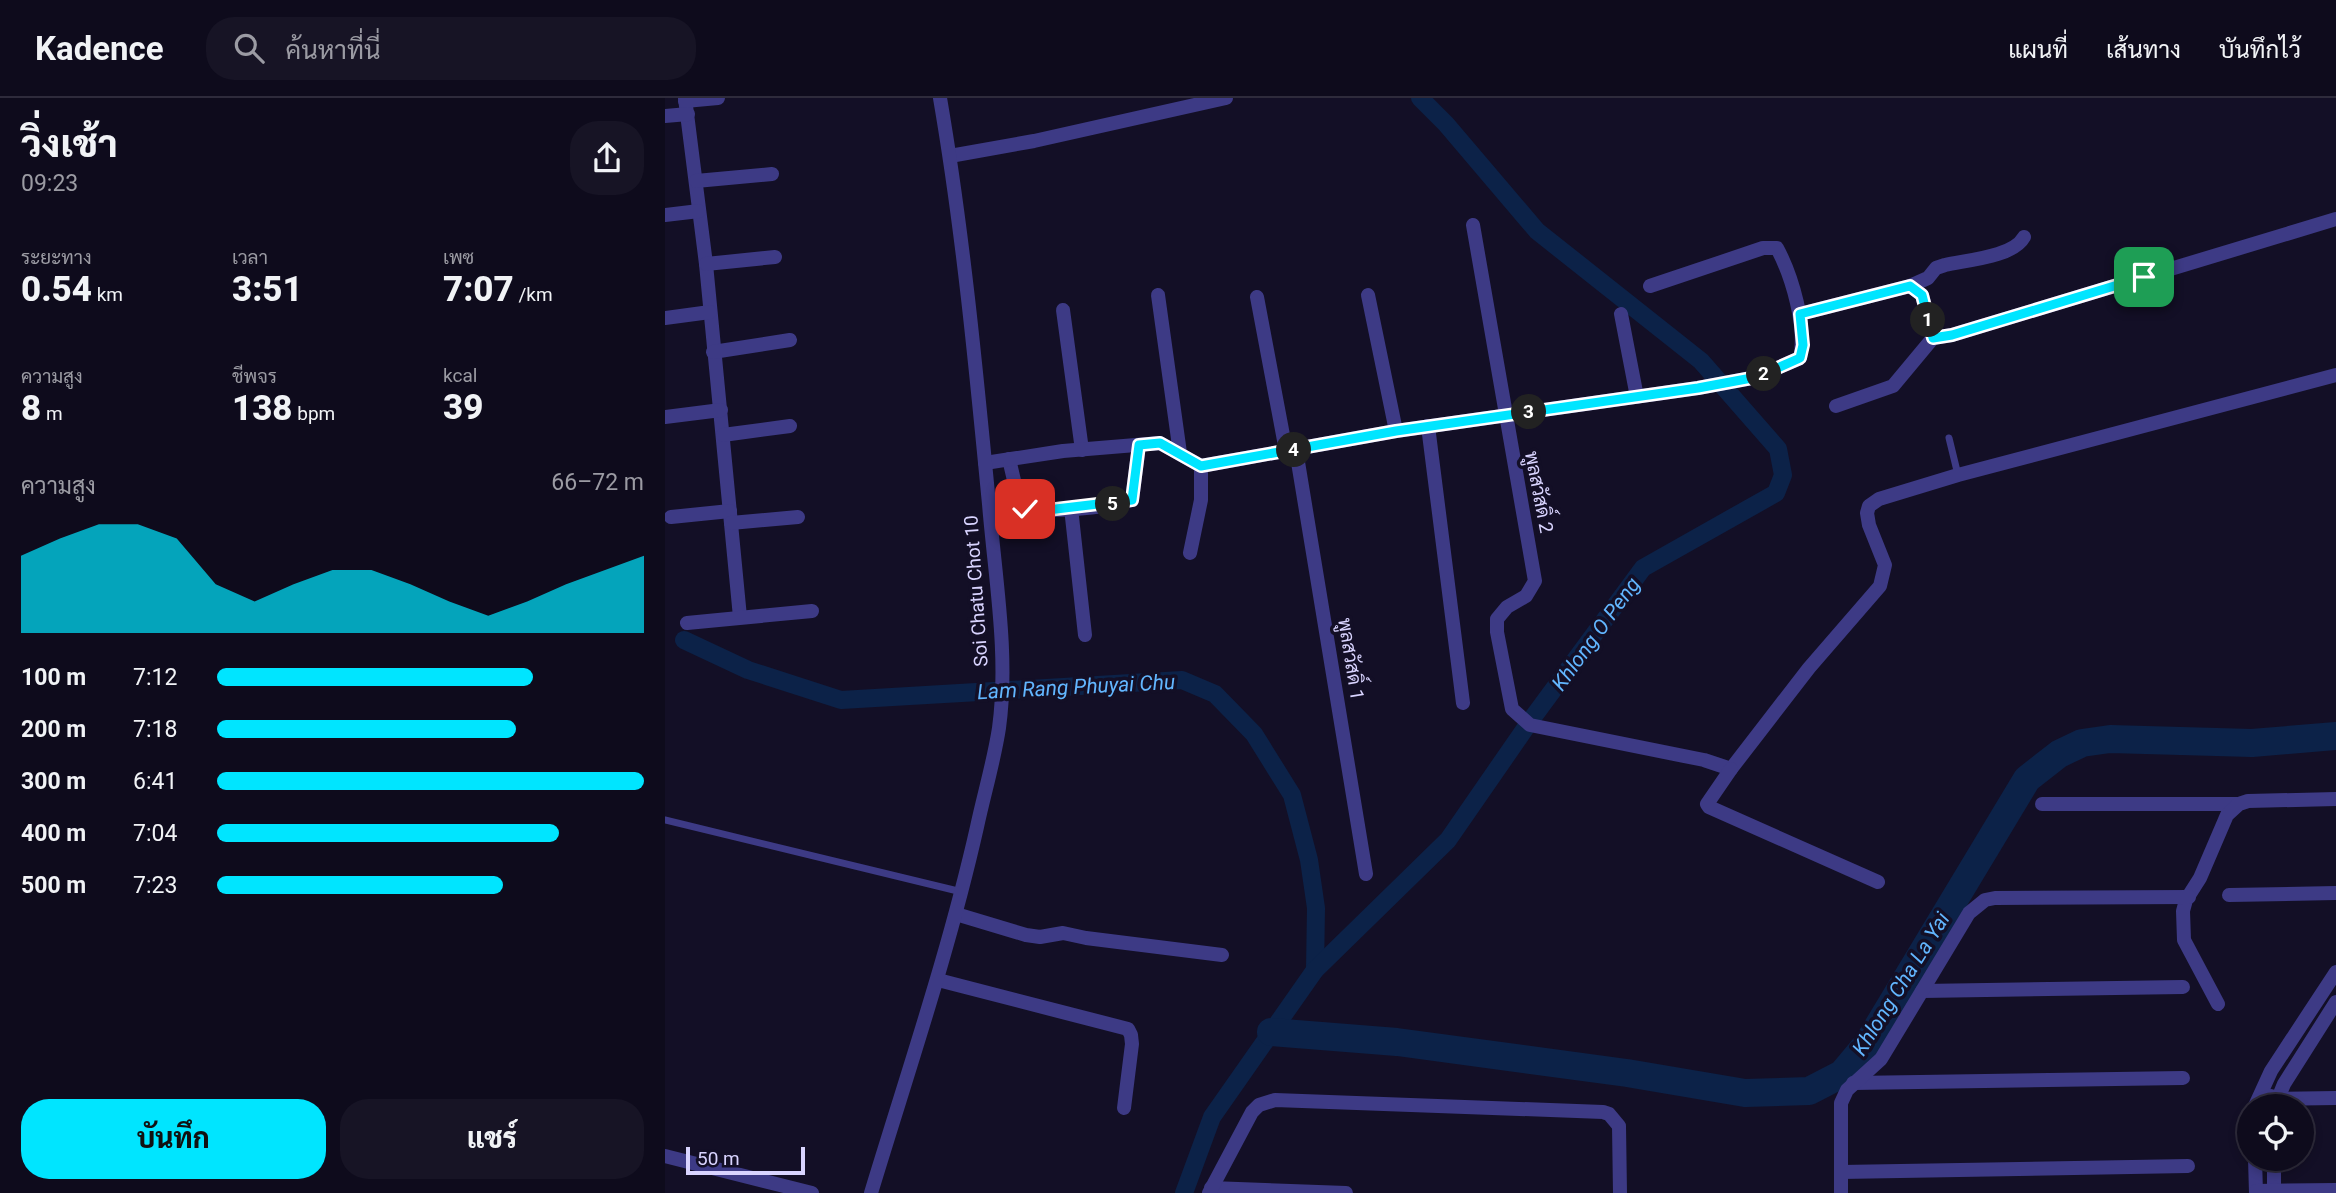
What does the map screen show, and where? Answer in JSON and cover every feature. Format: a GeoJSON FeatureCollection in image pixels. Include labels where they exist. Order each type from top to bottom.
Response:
{"type":"FeatureCollection","features":[{"type":"Feature","properties":{"kind":"street"},"geometry":{"type":"LineString","coordinates":[[665,116],[686,104],[718,98]]}},
{"type":"Feature","properties":{"kind":"street","name":"Soi Chatu Chot 10"},"geometry":{"type":"LineString","coordinates":[[871,1193],[938,981],[962,892],[999,730],[1001,635],[985,463],[950,156],[940,98]]}},
{"type":"Feature","properties":{"kind":"street"},"geometry":{"type":"LineString","coordinates":[[950,156],[1034,141],[1226,98]]}},
{"type":"Feature","properties":{"kind":"street"},"geometry":{"type":"LineString","coordinates":[[686,104],[721,410],[740,617]]}},
{"type":"Feature","properties":{"kind":"street"},"geometry":{"type":"LineString","coordinates":[[696,181],[772,173]]}},
{"type":"Feature","properties":{"kind":"street"},"geometry":{"type":"LineString","coordinates":[[665,215],[699,211]]}},
{"type":"Feature","properties":{"kind":"street"},"geometry":{"type":"LineString","coordinates":[[1836,406],[1893,386],[1933,338],[1952,335],[2336,219]]}},
{"type":"Feature","properties":{"kind":"street","name":"พูลสวัสดิ์ 2"},"geometry":{"type":"LineString","coordinates":[[1473,225],[1535,581],[1526,596],[1507,607],[1497,619],[1497,632],[1512,709],[1530,725],[1704,760],[1731,769]]}},
{"type":"Feature","properties":{"kind":"street"},"geometry":{"type":"LineString","coordinates":[[1800,314],[1910,286],[1928,278],[1936,268],[2009,251],[2019,245],[2024,237]]}},
{"type":"Feature","properties":{"kind":"street"},"geometry":{"type":"LineString","coordinates":[[985,463],[1160,443],[1201,466],[1396,431],[1698,388],[1757,377],[1800,358],[1803,345],[1800,314],[1779,251],[1773,247],[1650,286]]}},
{"type":"Feature","properties":{"kind":"street"},"geometry":{"type":"LineString","coordinates":[[705,264],[775,257]]}},
{"type":"Feature","properties":{"kind":"street"},"geometry":{"type":"LineString","coordinates":[[1910,286],[1922,295],[1933,338]]}},
{"type":"Feature","properties":{"kind":"street"},"geometry":{"type":"LineString","coordinates":[[1158,295],[1180,453]]}},
{"type":"Feature","properties":{"kind":"street"},"geometry":{"type":"LineString","coordinates":[[1368,295],[1396,431]]}},
{"type":"Feature","properties":{"kind":"street","name":"พูลสวัสดิ์ 1"},"geometry":{"type":"LineString","coordinates":[[1257,297],[1291,451],[1366,874]]}},
{"type":"Feature","properties":{"kind":"street"},"geometry":{"type":"LineString","coordinates":[[1063,310],[1082,450]]}},
{"type":"Feature","properties":{"kind":"street"},"geometry":{"type":"LineString","coordinates":[[665,318],[710,313]]}},
{"type":"Feature","properties":{"kind":"street"},"geometry":{"type":"LineString","coordinates":[[1621,314],[1637,397]]}},
{"type":"Feature","properties":{"kind":"street"},"geometry":{"type":"LineString","coordinates":[[713,352],[790,340]]}},
{"type":"Feature","properties":{"kind":"street"},"geometry":{"type":"LineString","coordinates":[[1878,882],[1707,804],[1809,668],[1880,586],[1885,565],[1869,525],[1869,506],[1879,499],[1958,475],[2336,374]]}},
{"type":"Feature","properties":{"kind":"street"},"geometry":{"type":"LineString","coordinates":[[665,417],[721,410]]}},
{"type":"Feature","properties":{"kind":"street"},"geometry":{"type":"LineString","coordinates":[[723,435],[790,426]]}},
{"type":"Feature","properties":{"kind":"street"},"geometry":{"type":"LineString","coordinates":[[1428,426],[1463,703]]}},
{"type":"Feature","properties":{"kind":"street"},"geometry":{"type":"LineString","coordinates":[[1009,459],[1020,506],[1039,511],[1071,508],[1132,500],[1139,445]]}},
{"type":"Feature","properties":{"kind":"street"},"geometry":{"type":"LineString","coordinates":[[1190,552],[1201,500],[1201,466]]}},
{"type":"Feature","properties":{"kind":"street"},"geometry":{"type":"LineString","coordinates":[[1071,508],[1085,635]]}},
{"type":"Feature","properties":{"kind":"street"},"geometry":{"type":"LineString","coordinates":[[671,517],[798,517]]}},
{"type":"Feature","properties":{"kind":"street"},"geometry":{"type":"LineString","coordinates":[[687,623],[813,611]]}},
{"type":"Feature","properties":{"kind":"street"},"geometry":{"type":"LineString","coordinates":[[2218,1004],[2184,940],[2183,911],[2222,824],[2231,810],[2248,801],[2336,799]]}},
{"type":"Feature","properties":{"kind":"street"},"geometry":{"type":"LineString","coordinates":[[2042,804],[2239,804]]}},
{"type":"Feature","properties":{"kind":"street"},"geometry":{"type":"LineString","coordinates":[[2229,895],[2336,893]]}},
{"type":"Feature","properties":{"kind":"street"},"geometry":{"type":"LineString","coordinates":[[1841,1193],[1841,1103],[1853,1083],[1881,1059],[1969,913],[1985,901],[1996,898],[2189,897]]}},
{"type":"Feature","properties":{"kind":"street"},"geometry":{"type":"LineString","coordinates":[[956,914],[1026,936],[1063,933],[1222,956]]}},
{"type":"Feature","properties":{"kind":"street"},"geometry":{"type":"LineString","coordinates":[[2280,1094],[2332,998],[2336,972]]}},
{"type":"Feature","properties":{"kind":"street"},"geometry":{"type":"LineString","coordinates":[[938,981],[1128,1029],[1132,1044],[1124,1108]]}},
{"type":"Feature","properties":{"kind":"street"},"geometry":{"type":"LineString","coordinates":[[1922,991],[2183,987]]}},
{"type":"Feature","properties":{"kind":"street"},"geometry":{"type":"LineString","coordinates":[[2260,1094],[2332,998]]}},
{"type":"Feature","properties":{"kind":"street"},"geometry":{"type":"LineString","coordinates":[[1853,1083],[2183,1078]]}},
{"type":"Feature","properties":{"kind":"street"},"geometry":{"type":"LineString","coordinates":[[2261,1091],[2265,1094]]}},
{"type":"Feature","properties":{"kind":"street"},"geometry":{"type":"LineString","coordinates":[[2314,1099],[2336,1098]]}},
{"type":"Feature","properties":{"kind":"street"},"geometry":{"type":"LineString","coordinates":[[1346,1193],[1210,1191],[1252,1112],[1259,1105],[1275,1100],[1603,1112],[1609,1114],[1619,1126],[1620,1193]]}},
{"type":"Feature","properties":{"kind":"street"},"geometry":{"type":"LineString","coordinates":[[665,1156],[803,1192]]}},
{"type":"Feature","properties":{"kind":"street"},"geometry":{"type":"LineString","coordinates":[[1841,1172],[2188,1166]]}},
{"type":"Feature","properties":{"kind":"street"},"geometry":{"type":"LineString","coordinates":[[2255,1171],[2256,1192],[2336,1190]]}},
{"type":"Feature","properties":{"kind":"street"},"geometry":{"type":"LineString","coordinates":[[2274,1171],[2274,1192]]}},
{"type":"Feature","properties":{"kind":"lane"},"geometry":{"type":"LineString","coordinates":[[1949,438],[1958,475]]}},
{"type":"Feature","properties":{"kind":"lane"},"geometry":{"type":"LineString","coordinates":[[665,820],[962,892]]}},
{"type":"Feature","properties":{"kind":"waterway","name":"Khlong O Peng"},"geometry":{"type":"LineString","coordinates":[[1184,1193],[1212,1117],[1315,970],[1448,840],[1531,720],[1643,568],[1776,493],[1783,475],[1778,449],[1701,361],[1537,231],[1446,124],[1420,98]]}},
{"type":"Feature","properties":{"kind":"waterway","name":"Lam Rang Phuyai Chu"},"geometry":{"type":"LineString","coordinates":[[684,640],[748,670],[841,700],[1182,680],[1215,694],[1254,734],[1292,795],[1309,860],[1316,908],[1315,970]]}},
{"type":"Feature","properties":{"kind":"waterway","name":"Khlong Cha La Yai"},"geometry":{"type":"LineString","coordinates":[[1271,1032],[1397,1042],[1627,1073],[1745,1093],[1809,1091],[1842,1074],[1868,1043],[2027,779],[2059,754],[2082,743],[2110,739],[2252,743],[2336,736]]}},
{"type":"Feature","properties":{"kind":"route"},"geometry":{"type":"LineString","coordinates":[[1025,509],[1039,511],[1132,500],[1139,445],[1160,443],[1201,466],[1396,431],[1698,388],[1757,377],[1800,358],[1803,345],[1800,314],[1910,286],[1922,295],[1933,338],[1952,335],[2144,277]]}}]}
